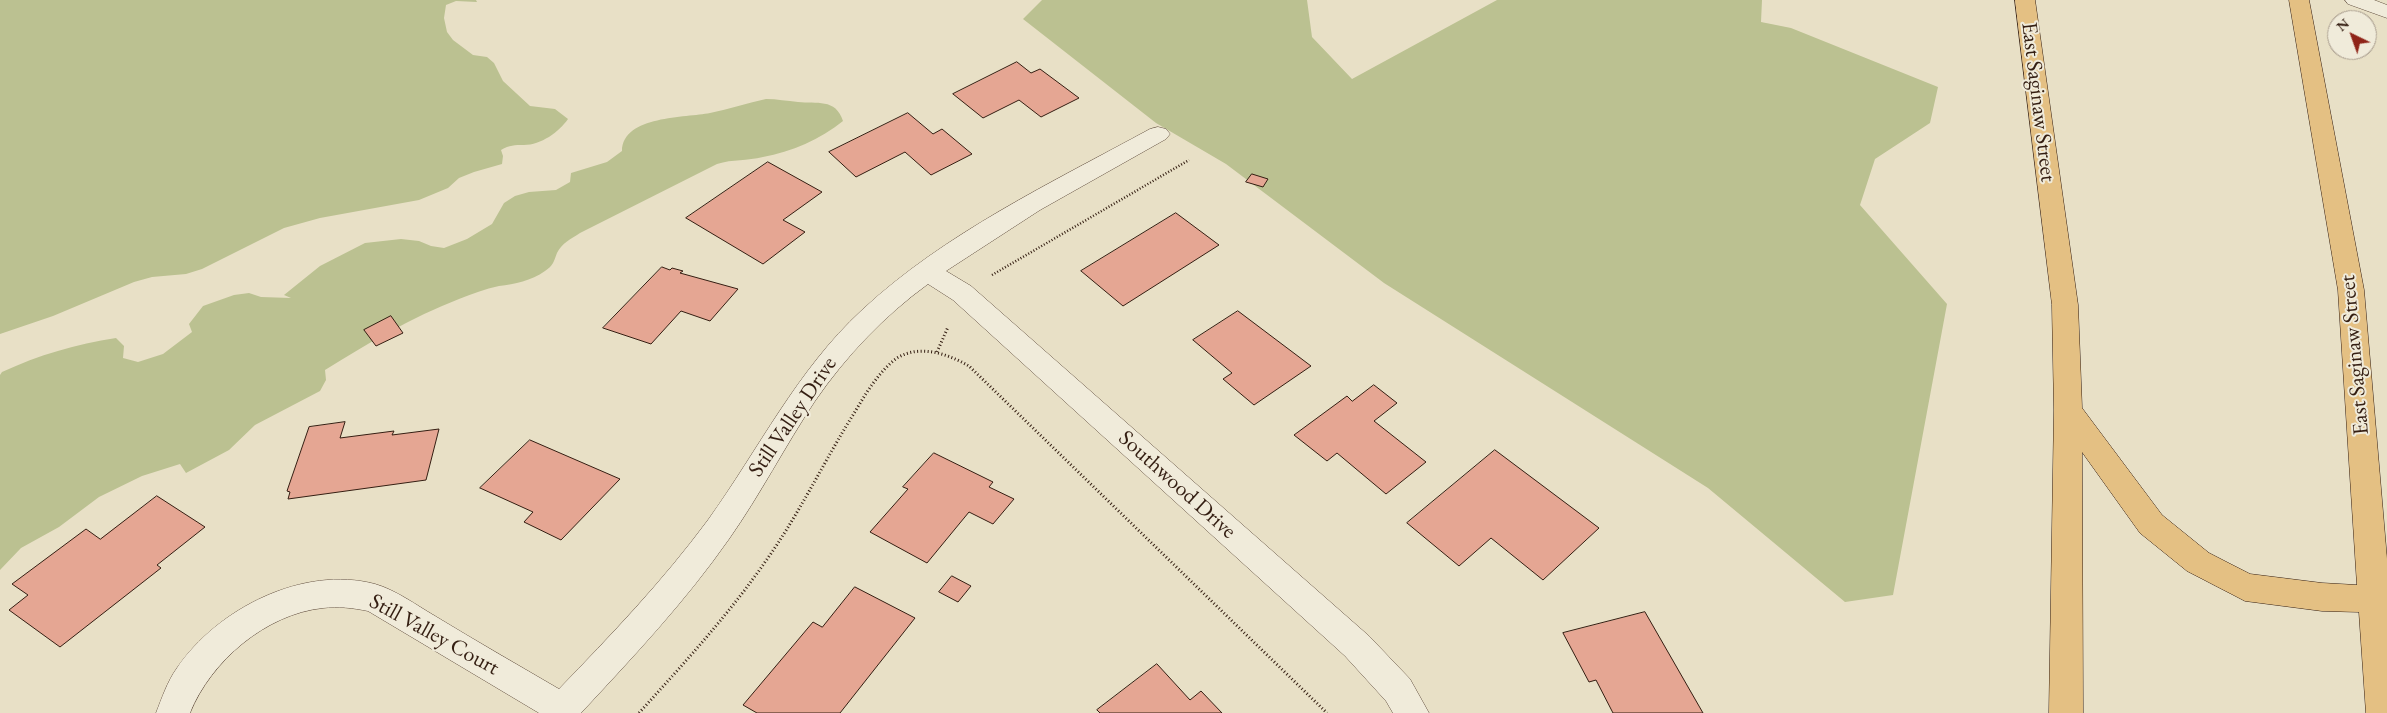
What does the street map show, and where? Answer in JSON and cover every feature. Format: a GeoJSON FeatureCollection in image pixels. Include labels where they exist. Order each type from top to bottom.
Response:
{"type":"FeatureCollection","features":[{"type":"Feature","properties":{"kind":"main road","name":"East Saginaw Street"},"geometry":{"type":"LineString","coordinates":[[2025,0],[2065,305],[2068,410],[2066,713]]}},
{"type":"Feature","properties":{"kind":"main road","name":"East Saginaw Street"},"geometry":{"type":"LineString","coordinates":[[2300,0],[2351,290],[2383,713]]}},
{"type":"Feature","properties":{"kind":"main road"},"geometry":{"type":"LineString","coordinates":[[2068,410],[2151,524],[2198,562],[2245,586],[2322,597],[2375,599]]}},
{"type":"Feature","properties":{"kind":"street"},"geometry":{"type":"LineString","coordinates":[[2355,0],[2387,12]]}},
{"type":"Feature","properties":{"kind":"street","name":"Still Valley Drive"},"geometry":{"type":"LineString","coordinates":[[561,711],[682,580],[720,528],[798,402],[839,349],[878,312],[927,271],[974,238],[1158,134]]}},
{"type":"Feature","properties":{"kind":"street","name":"Southwood Drive"},"geometry":{"type":"LineString","coordinates":[[927,271],[962,293],[1357,646],[1398,690],[1412,713]]}},
{"type":"Feature","properties":{"kind":"street","name":"Still Valley Court"},"geometry":{"type":"LineString","coordinates":[[173,713],[189,678],[220,643],[254,618],[298,599],[339,592],[361,594],[375,598],[561,711]]}},
{"type":"Feature","properties":{"kind":"path"},"geometry":{"type":"LineString","coordinates":[[937,352],[962,293],[1190,160]]}},
{"type":"Feature","properties":{"kind":"path"},"geometry":{"type":"LineString","coordinates":[[639,713],[701,644],[756,575],[788,526],[829,452],[870,388],[892,363],[904,356],[937,352],[954,356],[969,366],[1327,713]]}},
{"type":"Feature","properties":{"kind":"green space"},"geometry":{"type":"Polygon","coordinates":[[[0,0],[476,0],[477,2],[456,1],[446,5],[444,18],[447,32],[453,40],[473,55],[487,57],[494,63],[503,81],[530,106],[555,109],[568,119],[555,133],[537,143],[512,146],[501,150],[503,156],[502,164],[459,178],[448,188],[419,200],[320,218],[284,228],[202,269],[186,274],[152,277],[134,282],[53,316],[0,334],[0,0]]]}},
{"type":"Feature","properties":{"kind":"green space"},"geometry":{"type":"Polygon","coordinates":[[[1042,0],[1307,0],[1312,37],[1352,79],[1497,0],[1762,0],[1761,22],[1791,28],[1938,87],[1930,123],[1875,159],[1860,205],[1947,304],[1893,595],[1845,602],[1708,488],[1384,283],[1226,164],[1156,123],[1023,19],[1042,0]]]}},
{"type":"Feature","properties":{"kind":"green space"},"geometry":{"type":"Polygon","coordinates":[[[766,99],[830,105],[836,109],[843,121],[815,139],[784,152],[717,164],[580,233],[561,246],[550,267],[529,280],[469,295],[441,306],[390,332],[325,370],[326,380],[320,391],[255,425],[229,450],[186,473],[180,464],[142,476],[99,497],[59,527],[21,548],[0,570],[0,375],[2,372],[58,351],[116,338],[124,346],[123,358],[138,362],[163,354],[192,332],[189,324],[203,306],[234,295],[249,293],[261,297],[291,298],[284,295],[320,266],[365,243],[401,239],[419,241],[431,246],[444,248],[467,239],[492,224],[504,203],[515,196],[529,192],[556,190],[570,182],[571,173],[607,162],[622,151],[625,139],[644,124],[657,120],[710,113],[766,99]]]}},
{"type":"Feature","properties":{"kind":"building"},"geometry":{"type":"Polygon","coordinates":[[[1017,62],[1031,73],[1040,69],[1079,98],[1041,117],[1019,100],[983,118],[953,94],[1017,62]]]}},
{"type":"Feature","properties":{"kind":"building"},"geometry":{"type":"Polygon","coordinates":[[[908,113],[933,134],[942,129],[972,154],[931,175],[905,152],[856,177],[829,152],[908,113]]]}},
{"type":"Feature","properties":{"kind":"building"},"geometry":{"type":"Polygon","coordinates":[[[768,162],[822,192],[783,220],[805,232],[763,264],[686,218],[768,162]]]}},
{"type":"Feature","properties":{"kind":"building"},"geometry":{"type":"Polygon","coordinates":[[[1252,174],[1268,179],[1263,187],[1246,182],[1252,174]]]}},
{"type":"Feature","properties":{"kind":"building"},"geometry":{"type":"Polygon","coordinates":[[[1176,213],[1219,245],[1123,306],[1081,271],[1176,213]]]}},
{"type":"Feature","properties":{"kind":"building"},"geometry":{"type":"Polygon","coordinates":[[[662,267],[683,271],[680,273],[738,289],[710,321],[681,311],[651,344],[603,328],[662,267]]]}},
{"type":"Feature","properties":{"kind":"building"},"geometry":{"type":"Polygon","coordinates":[[[1238,311],[1311,366],[1254,405],[1223,379],[1232,373],[1193,340],[1238,311]]]}},
{"type":"Feature","properties":{"kind":"building"},"geometry":{"type":"Polygon","coordinates":[[[391,316],[403,333],[376,346],[364,330],[391,316]]]}},
{"type":"Feature","properties":{"kind":"building"},"geometry":{"type":"Polygon","coordinates":[[[1374,385],[1397,403],[1374,421],[1426,462],[1386,494],[1337,453],[1327,461],[1294,435],[1347,396],[1352,401],[1374,385]]]}},
{"type":"Feature","properties":{"kind":"building"},"geometry":{"type":"Polygon","coordinates":[[[345,422],[340,438],[394,431],[392,435],[439,429],[426,480],[288,499],[290,492],[287,491],[309,427],[345,422]]]}},
{"type":"Feature","properties":{"kind":"building"},"geometry":{"type":"Polygon","coordinates":[[[530,440],[620,479],[561,540],[524,522],[533,512],[480,488],[530,440]]]}},
{"type":"Feature","properties":{"kind":"building"},"geometry":{"type":"Polygon","coordinates":[[[1495,450],[1599,528],[1543,580],[1491,538],[1459,566],[1407,523],[1495,450]]]}},
{"type":"Feature","properties":{"kind":"building"},"geometry":{"type":"Polygon","coordinates":[[[934,453],[993,482],[989,487],[1014,499],[993,524],[969,512],[927,563],[870,532],[908,489],[903,487],[934,453]]]}},
{"type":"Feature","properties":{"kind":"building"},"geometry":{"type":"Polygon","coordinates":[[[157,496],[205,527],[157,565],[161,568],[60,647],[9,610],[28,595],[12,584],[86,529],[100,539],[157,496]]]}},
{"type":"Feature","properties":{"kind":"building"},"geometry":{"type":"Polygon","coordinates":[[[952,576],[971,586],[958,602],[939,592],[952,576]]]}},
{"type":"Feature","properties":{"kind":"building"},"geometry":{"type":"Polygon","coordinates":[[[855,587],[915,618],[840,713],[757,713],[743,705],[813,622],[822,627],[855,587]]]}},
{"type":"Feature","properties":{"kind":"building"},"geometry":{"type":"Polygon","coordinates":[[[1645,612],[1703,713],[1613,713],[1596,680],[1589,682],[1563,633],[1645,612]]]}},
{"type":"Feature","properties":{"kind":"building"},"geometry":{"type":"Polygon","coordinates":[[[1157,664],[1190,700],[1201,691],[1222,713],[1100,713],[1097,710],[1157,664]]]}}]}
